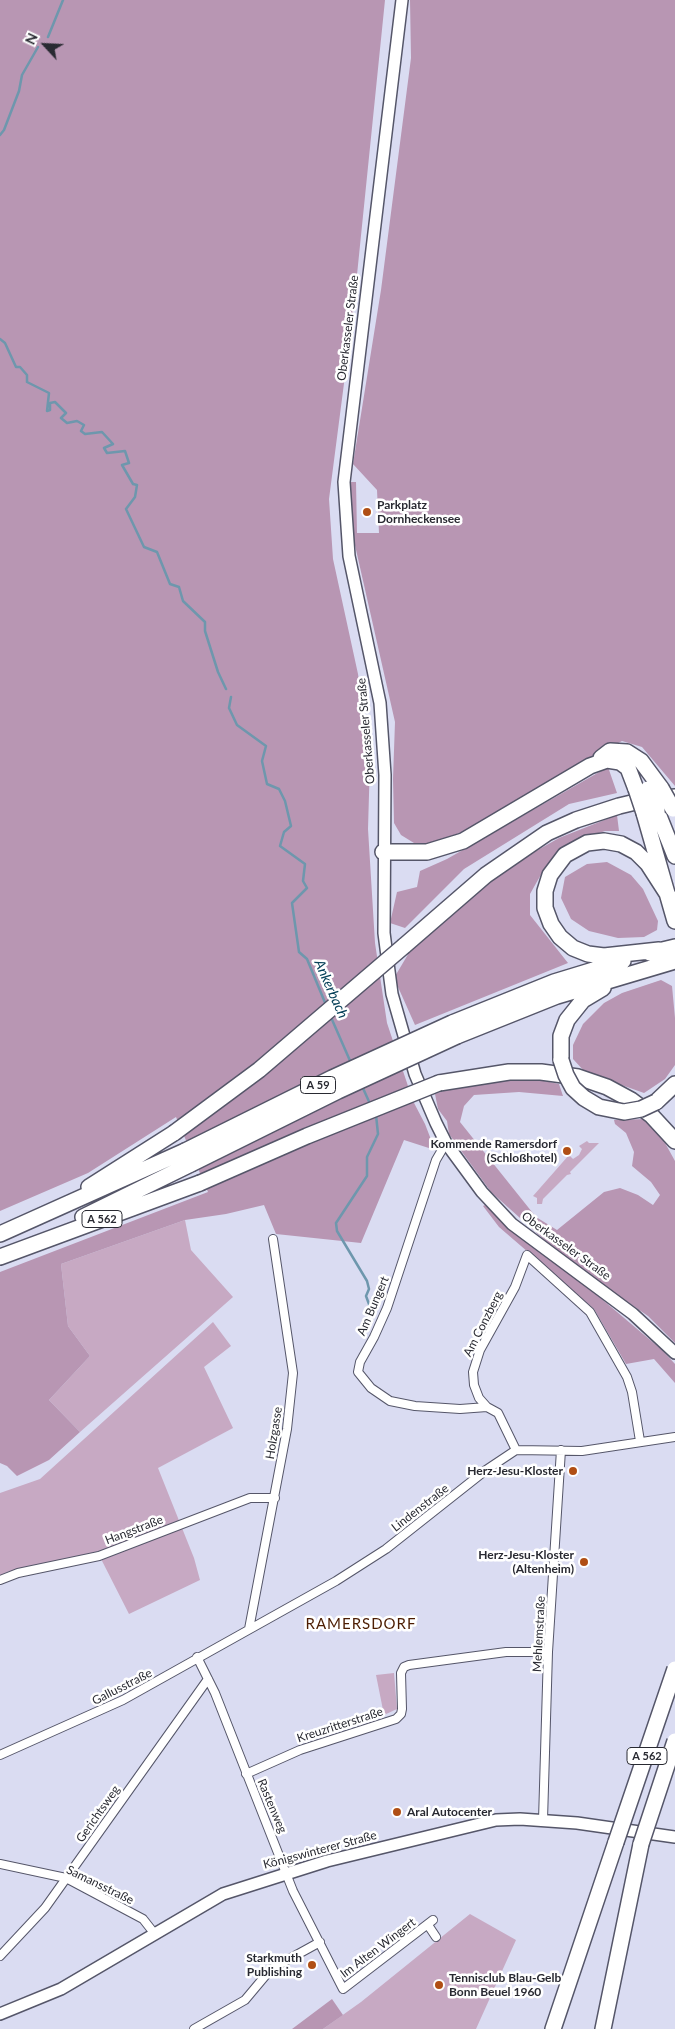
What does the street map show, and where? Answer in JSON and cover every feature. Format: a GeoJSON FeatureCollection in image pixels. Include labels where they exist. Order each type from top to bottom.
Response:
{"type":"FeatureCollection","features":[{"type":"Feature","properties":{"kind":"highway"},"geometry":{"type":"LineString","coordinates":[[383,852],[427,852],[463,841],[590,766],[610,751],[623,751],[645,765],[650,812],[675,921]]}},
{"type":"Feature","properties":{"kind":"highway"},"geometry":{"type":"LineString","coordinates":[[590,766],[607,760],[620,762],[649,789],[674,806]]}},
{"type":"Feature","properties":{"kind":"highway","name":"A 59"},"geometry":{"type":"LineString","coordinates":[[30,1222],[174,1134],[259,1070],[486,874],[547,833],[612,808],[644,800],[674,806]]}},
{"type":"Feature","properties":{"kind":"highway"},"geometry":{"type":"LineString","coordinates":[[650,812],[675,856]]}},
{"type":"Feature","properties":{"kind":"highway"},"geometry":{"type":"LineString","coordinates":[[665,958],[596,956],[572,948],[550,924],[546,908],[545,891],[550,875],[565,855],[588,843],[604,841],[621,844],[642,857],[668,895]]}},
{"type":"Feature","properties":{"kind":"highway","name":"A 59"},"geometry":{"type":"LineString","coordinates":[[455,1030],[639,970],[665,958],[675,946]]}},
{"type":"Feature","properties":{"kind":"highway","name":"A 59"},"geometry":{"type":"LineString","coordinates":[[0,1234],[188,1158],[330,1095],[455,1030],[554,982],[665,958]]}},
{"type":"Feature","properties":{"kind":"highway"},"geometry":{"type":"LineString","coordinates":[[639,970],[590,995],[576,1006],[563,1028],[560,1044],[561,1060],[573,1088],[584,1098],[599,1107],[624,1112],[641,1109],[656,1102],[675,1084]]}},
{"type":"Feature","properties":{"kind":"highway","name":"A 562"},"geometry":{"type":"LineString","coordinates":[[2,1256],[200,1182],[307,1136],[439,1083],[509,1072],[541,1072],[578,1077],[607,1087],[631,1100],[651,1115],[675,1141]]}},
{"type":"Feature","properties":{"kind":"highway","name":"A 59"},"geometry":{"type":"LineString","coordinates":[[2,1256],[188,1158]]}},
{"type":"Feature","properties":{"kind":"highway","name":"A 562"},"geometry":{"type":"LineString","coordinates":[[553,2029],[675,1668]]}},
{"type":"Feature","properties":{"kind":"highway","name":"A 562"},"geometry":{"type":"LineString","coordinates":[[603,2029],[611,1998],[641,1844],[675,1741]]}},
{"type":"Feature","properties":{"kind":"highway"},"geometry":{"type":"LineString","coordinates":[[611,1998],[611,2029]]}},
{"type":"Feature","properties":{"kind":"street","name":"Oberkasseler Straße"},"geometry":{"type":"LineString","coordinates":[[402,0],[344,482],[349,556],[380,703],[385,775],[383,852],[384,933],[388,972],[394,1003],[415,1074],[446,1143],[496,1208],[512,1224],[627,1309],[675,1353]]}},
{"type":"Feature","properties":{"kind":"street","name":"Am Bungert"},"geometry":{"type":"LineString","coordinates":[[446,1143],[436,1160],[387,1308],[360,1362],[358,1372],[370,1388],[390,1401],[415,1406],[460,1409],[487,1407]]}},
{"type":"Feature","properties":{"kind":"street","name":"Holzgasse"},"geometry":{"type":"LineString","coordinates":[[249,1628],[287,1429],[293,1373],[274,1239]]}},
{"type":"Feature","properties":{"kind":"street","name":"Am Conzberg"},"geometry":{"type":"LineString","coordinates":[[516,1450],[498,1413],[487,1407],[479,1398],[474,1385],[476,1363],[488,1334],[515,1286],[527,1256],[590,1312],[627,1377],[632,1392],[640,1440]]}},
{"type":"Feature","properties":{"kind":"street"},"geometry":{"type":"LineString","coordinates":[[516,1450],[582,1451],[640,1440],[675,1437]]}},
{"type":"Feature","properties":{"kind":"street","name":"Lindenstraße"},"geometry":{"type":"LineString","coordinates":[[249,1628],[336,1581],[386,1549],[486,1470],[516,1450]]}},
{"type":"Feature","properties":{"kind":"street","name":"Mehlemstraße"},"geometry":{"type":"LineString","coordinates":[[543,1820],[548,1652],[561,1450]]}},
{"type":"Feature","properties":{"kind":"street","name":"Hangstraße"},"geometry":{"type":"LineString","coordinates":[[0,1580],[18,1573],[99,1556],[250,1498],[275,1498]]}},
{"type":"Feature","properties":{"kind":"street","name":"Gallusstraße"},"geometry":{"type":"LineString","coordinates":[[0,1755],[123,1700],[249,1628]]}},
{"type":"Feature","properties":{"kind":"street","name":"Kreuzritterstraße"},"geometry":{"type":"LineString","coordinates":[[246,1774],[300,1750],[396,1719],[401,1714],[402,1708],[401,1673],[404,1667],[506,1652],[548,1652]]}},
{"type":"Feature","properties":{"kind":"street","name":"Rastenweg"},"geometry":{"type":"LineString","coordinates":[[197,1657],[208,1679],[288,1872],[293,1891],[343,1989]]}},
{"type":"Feature","properties":{"kind":"street","name":"Gerichtsweg"},"geometry":{"type":"LineString","coordinates":[[0,1956],[34,1922],[208,1679]]}},
{"type":"Feature","properties":{"kind":"street","name":"Königswinterer Straße"},"geometry":{"type":"LineString","coordinates":[[0,2014],[61,1989],[222,1894],[288,1872],[470,1824],[496,1820],[543,1820],[675,1837]]}},
{"type":"Feature","properties":{"kind":"street","name":"Samansstraße"},"geometry":{"type":"LineString","coordinates":[[0,1864],[66,1878],[143,1919],[154,1933]]}},
{"type":"Feature","properties":{"kind":"street","name":"Im Alten Wingert"},"geometry":{"type":"LineString","coordinates":[[343,1989],[430,1923],[436,1937]]}},
{"type":"Feature","properties":{"kind":"street"},"geometry":{"type":"LineString","coordinates":[[194,2029],[245,2000],[271,1969],[320,1942]]}},
{"type":"Feature","properties":{"kind":"shaded area"},"geometry":{"type":"Polygon","coordinates":[[[0,0],[385,0],[353,314],[329,499],[333,559],[358,674],[370,760],[368,829],[375,943],[387,1023],[413,1101],[425,1124],[435,1150],[404,1140],[361,1243],[276,1234],[264,1205],[226,1214],[185,1220],[61,1264],[68,1326],[90,1356],[49,1400],[80,1432],[49,1460],[17,1476],[7,1466],[0,1463],[0,1272],[208,1192],[176,1117],[88,1173],[0,1211],[0,0]]]}},
{"type":"Feature","properties":{"kind":"shaded area"},"geometry":{"type":"Polygon","coordinates":[[[410,0],[675,0],[675,786],[642,747],[622,741],[589,758],[471,828],[433,844],[414,843],[401,835],[394,823],[395,722],[352,532],[350,491],[351,482],[356,482],[357,533],[379,533],[377,490],[353,464],[381,290],[411,58],[410,0]]]}},
{"type":"Feature","properties":{"kind":"shaded area"},"geometry":{"type":"Polygon","coordinates":[[[608,767],[617,793],[569,804],[464,869],[405,928],[390,923],[397,892],[417,887],[420,871],[447,859],[608,767]]]}},
{"type":"Feature","properties":{"kind":"shaded area"},"geometry":{"type":"Polygon","coordinates":[[[617,815],[619,831],[605,831],[584,838],[560,853],[543,871],[530,894],[530,915],[568,963],[415,1025],[394,978],[410,951],[478,891],[522,859],[559,838],[617,815]]]}},
{"type":"Feature","properties":{"kind":"shaded area"},"geometry":{"type":"Polygon","coordinates":[[[607,862],[631,875],[643,889],[658,921],[657,930],[644,937],[618,938],[589,931],[571,919],[561,898],[565,877],[587,864],[607,862]]]}},
{"type":"Feature","properties":{"kind":"shaded area"},"geometry":{"type":"Polygon","coordinates":[[[661,980],[672,986],[675,1018],[675,1065],[665,1079],[644,1093],[585,1072],[573,1059],[573,1045],[583,1024],[604,1003],[622,993],[661,980]]]}},
{"type":"Feature","properties":{"kind":"shaded area"},"geometry":{"type":"Polygon","coordinates":[[[525,1077],[559,1084],[563,1096],[519,1092],[474,1095],[464,1106],[460,1122],[536,1217],[557,1230],[604,1192],[620,1188],[638,1195],[653,1205],[660,1195],[651,1182],[632,1166],[634,1152],[626,1133],[615,1124],[614,1120],[646,1119],[659,1132],[675,1161],[675,1343],[648,1316],[568,1261],[491,1192],[449,1134],[447,1121],[438,1109],[435,1094],[462,1084],[525,1077]]]}},
{"type":"Feature","properties":{"kind":"shaded area"},"geometry":{"type":"Polygon","coordinates":[[[587,1141],[589,1143],[599,1143],[570,1172],[571,1174],[567,1175],[543,1199],[542,1204],[537,1204],[537,1198],[533,1196],[569,1155],[573,1159],[579,1155],[582,1149],[579,1146],[587,1141]]]}},
{"type":"Feature","properties":{"kind":"shaded area"},"geometry":{"type":"Polygon","coordinates":[[[485,1205],[508,1226],[591,1290],[662,1350],[675,1364],[675,1383],[654,1359],[626,1364],[594,1309],[499,1227],[483,1206],[485,1205]]]}},
{"type":"Feature","properties":{"kind":"shaded area"},"geometry":{"type":"Polygon","coordinates":[[[185,1220],[191,1250],[233,1297],[80,1432],[49,1400],[90,1356],[68,1326],[61,1264],[185,1220]]]}},
{"type":"Feature","properties":{"kind":"shaded area"},"geometry":{"type":"Polygon","coordinates":[[[213,1322],[231,1346],[204,1367],[233,1428],[158,1468],[194,1558],[200,1580],[129,1614],[99,1555],[7,1572],[0,1576],[0,1493],[40,1479],[213,1322]]]}},
{"type":"Feature","properties":{"kind":"shaded area"},"geometry":{"type":"Polygon","coordinates":[[[394,1673],[397,1709],[384,1715],[376,1675],[394,1673]]]}},
{"type":"Feature","properties":{"kind":"shaded area","name":"Tennisclub Blau-Gelb Bonn Beuel 1960"},"geometry":{"type":"Polygon","coordinates":[[[470,1914],[516,1940],[476,2029],[323,2029],[361,2002],[470,1914]]]}},
{"type":"Feature","properties":{"kind":"shaded area"},"geometry":{"type":"Polygon","coordinates":[[[332,1999],[343,2015],[323,2029],[292,2029],[332,1999]]]}},
{"type":"Feature","properties":{"kind":"waterway","name":"Ankerbach"},"geometry":{"type":"LineString","coordinates":[[48,37],[63,0]]}},
{"type":"Feature","properties":{"kind":"waterway","name":"Ankerbach"},"geometry":{"type":"LineString","coordinates":[[0,135],[4,130],[19,91],[22,75],[38,47]]}},
{"type":"Feature","properties":{"kind":"waterway","name":"Ankerbach"},"geometry":{"type":"LineString","coordinates":[[0,339],[5,343],[16,367],[20,367],[27,375],[27,382],[49,393],[47,411],[50,410],[50,403],[55,402],[66,413],[61,418],[67,423],[77,421],[84,425],[81,431],[85,434],[102,432],[113,444],[104,448],[107,453],[125,451],[129,463],[122,465],[133,484],[137,485],[135,497],[126,509],[144,547],[157,552],[170,584],[179,587],[183,601],[205,622],[205,631],[218,672],[226,689]]}},
{"type":"Feature","properties":{"kind":"waterway","name":"Ankerbach"},"geometry":{"type":"LineString","coordinates":[[231,697],[229,708],[237,725],[266,746],[262,761],[267,784],[279,789],[285,801],[291,826],[284,832],[280,846],[305,864],[303,881],[307,888],[292,903],[299,952],[307,959],[326,1005]]}},
{"type":"Feature","properties":{"kind":"waterway","name":"Ankerbach"},"geometry":{"type":"LineString","coordinates":[[330,1015],[351,1063]]}},
{"type":"Feature","properties":{"kind":"waterway","name":"Ankerbach"},"geometry":{"type":"LineString","coordinates":[[362,1086],[371,1106]]}},
{"type":"Feature","properties":{"kind":"waterway","name":"Ankerbach"},"geometry":{"type":"LineString","coordinates":[[373,1315],[366,1296],[369,1289],[367,1281],[337,1231],[336,1223],[367,1176],[367,1157],[378,1134],[376,1115]]}},
{"type":"Feature","properties":{"kind":"place","name":"Parkplatz Dornheckensee"},"geometry":{"type":"Point","coordinates":[367,512]}},
{"type":"Feature","properties":{"kind":"place","name":"Kommende Ramersdorf (Schloßhotel)"},"geometry":{"type":"Point","coordinates":[567,1151]}},
{"type":"Feature","properties":{"kind":"place","name":"Herz-Jesu-Kloster"},"geometry":{"type":"Point","coordinates":[573,1471]}},
{"type":"Feature","properties":{"kind":"place","name":"Herz-Jesu-Kloster (Altenheim)"},"geometry":{"type":"Point","coordinates":[584,1562]}},
{"type":"Feature","properties":{"kind":"place","name":"Aral Autocenter"},"geometry":{"type":"Point","coordinates":[397,1812]}},
{"type":"Feature","properties":{"kind":"place","name":"Starkmuth Publishing"},"geometry":{"type":"Point","coordinates":[312,1965]}},
{"type":"Feature","properties":{"kind":"place","name":"Tennisclub Blau-Gelb Bonn Beuel 1960"},"geometry":{"type":"Point","coordinates":[439,1985]}},
{"type":"Feature","properties":{"kind":"district","name":"RAMERSDORF"},"geometry":{"type":"Point","coordinates":[361,1624]}}]}
